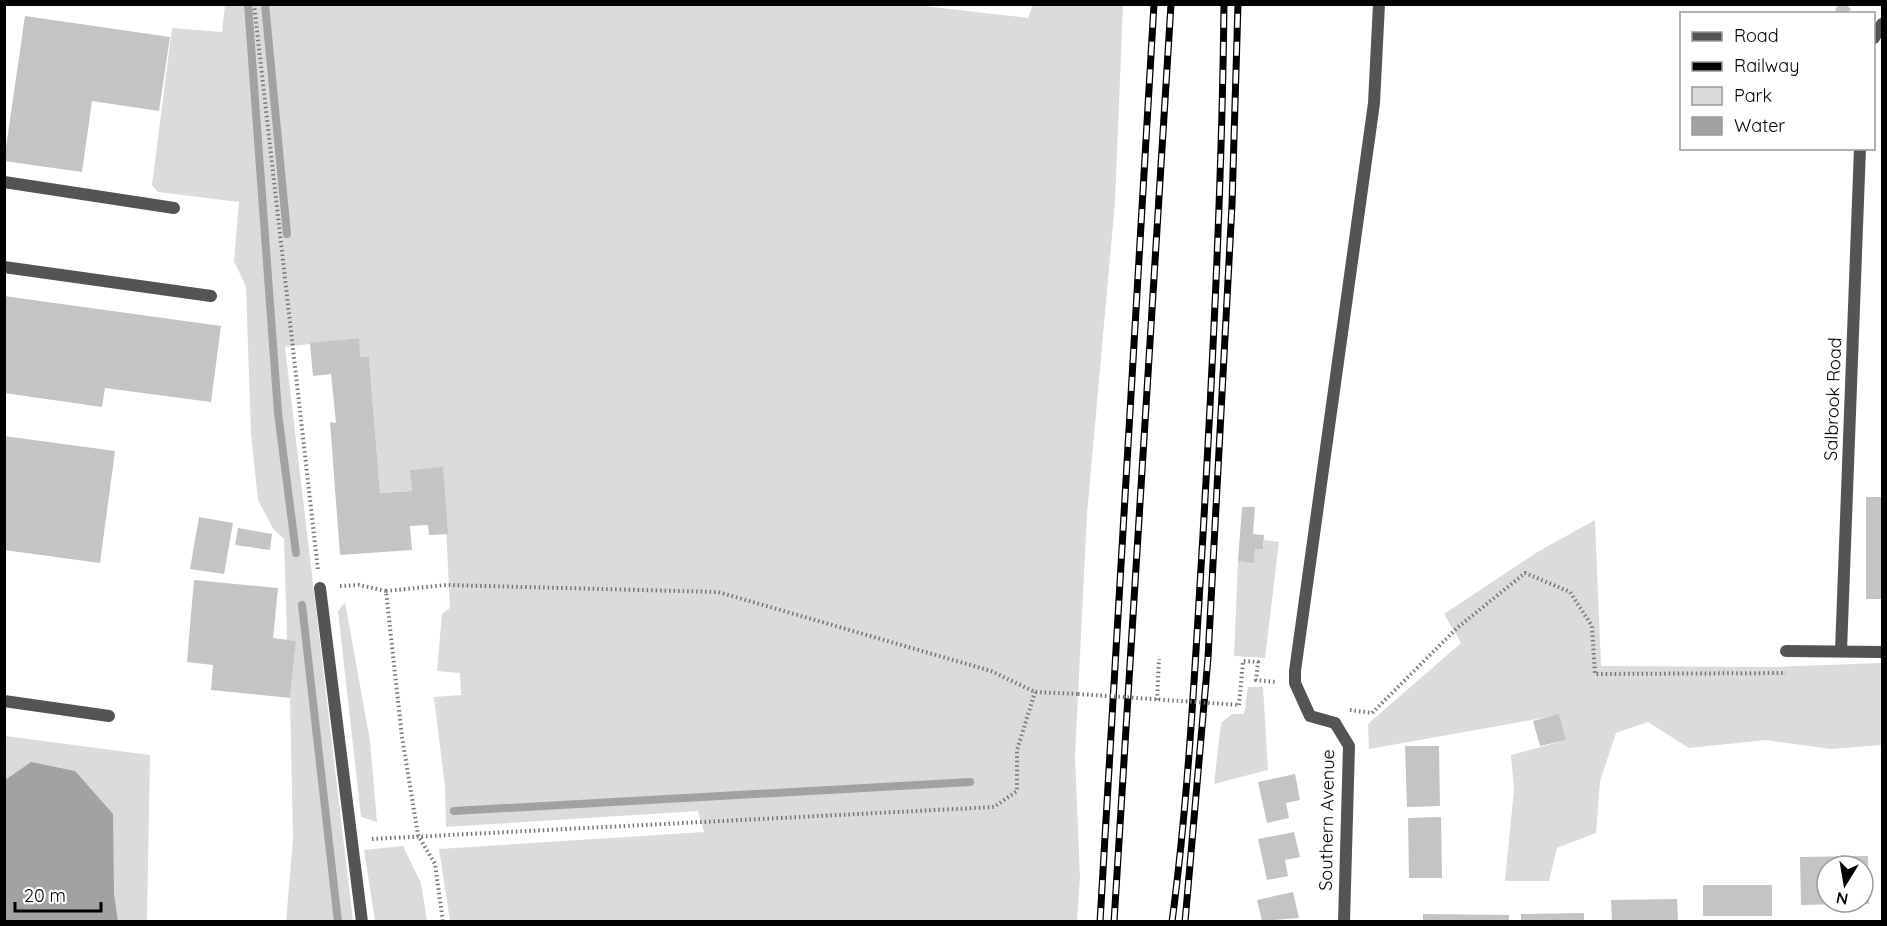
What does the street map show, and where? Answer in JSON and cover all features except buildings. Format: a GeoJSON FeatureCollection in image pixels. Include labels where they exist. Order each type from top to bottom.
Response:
{"type":"FeatureCollection","features":[{"type":"Feature","properties":{"kind":"street"},"geometry":{"type":"LineString","coordinates":[[1295,683],[1374,103],[1379,4]]}},
{"type":"Feature","properties":{"kind":"street","name":"Salbrook Road"},"geometry":{"type":"LineString","coordinates":[[1841,651],[1860,150]]}},
{"type":"Feature","properties":{"kind":"street"},"geometry":{"type":"LineString","coordinates":[[4,182],[174,208]]}},
{"type":"Feature","properties":{"kind":"street"},"geometry":{"type":"LineString","coordinates":[[4,267],[211,296]]}},
{"type":"Feature","properties":{"kind":"street"},"geometry":{"type":"LineString","coordinates":[[320,588],[350,841],[362,921]]}},
{"type":"Feature","properties":{"kind":"street"},"geometry":{"type":"LineString","coordinates":[[1786,651],[1882,651]]}},
{"type":"Feature","properties":{"kind":"street","name":"Southern Avenue"},"geometry":{"type":"LineString","coordinates":[[1295,683],[1310,716],[1335,723],[1349,746],[1344,921]]}},
{"type":"Feature","properties":{"kind":"street"},"geometry":{"type":"LineString","coordinates":[[4,701],[109,716]]}},
{"type":"Feature","properties":{"kind":"path"},"geometry":{"type":"LineString","coordinates":[[255,4],[320,588],[359,585],[386,591],[446,585],[718,592],[991,671],[1035,692],[1239,705],[1243,661],[1258,662],[1256,680],[1295,683]]}},
{"type":"Feature","properties":{"kind":"path"},"geometry":{"type":"LineString","coordinates":[[1348,710],[1372,713],[1457,628],[1525,573],[1570,592],[1592,626],[1594,674],[1797,673]]}},
{"type":"Feature","properties":{"kind":"path"},"geometry":{"type":"LineString","coordinates":[[386,591],[402,737],[418,835],[435,864],[443,921]]}},
{"type":"Feature","properties":{"kind":"path"},"geometry":{"type":"LineString","coordinates":[[1157,700],[1159,659]]}},
{"type":"Feature","properties":{"kind":"path"},"geometry":{"type":"LineString","coordinates":[[350,841],[418,835],[585,829],[692,821],[994,807],[1017,791],[1017,750],[1035,692]]}},
{"type":"Feature","properties":{"kind":"green space"},"geometry":{"type":"Polygon","coordinates":[[[906,4],[1028,18],[1033,5],[1123,5],[1115,202],[1087,514],[1075,756],[1080,878],[1077,921],[450,921],[439,849],[704,832],[698,811],[446,827],[445,787],[434,697],[461,695],[460,673],[437,671],[442,614],[450,608],[443,468],[411,470],[412,491],[380,493],[369,357],[360,357],[358,338],[285,347],[353,921],[286,921],[293,839],[290,698],[296,641],[287,640],[284,539],[273,529],[258,500],[251,434],[246,287],[234,261],[239,202],[158,192],[152,185],[172,28],[222,32],[225,5],[906,4]]]}},
{"type":"Feature","properties":{"kind":"green space"},"geometry":{"type":"Polygon","coordinates":[[[1595,520],[1601,666],[1770,667],[1882,663],[1882,745],[1831,749],[1766,740],[1689,748],[1648,722],[1616,733],[1600,781],[1596,833],[1557,848],[1549,881],[1505,881],[1514,790],[1511,755],[1566,740],[1559,715],[1369,749],[1368,724],[1461,643],[1444,614],[1539,551],[1595,520]]]}},
{"type":"Feature","properties":{"kind":"green space"},"geometry":{"type":"Polygon","coordinates":[[[1264,540],[1279,542],[1265,658],[1234,656],[1238,561],[1254,562],[1255,549],[1263,549],[1264,540]]]}},
{"type":"Feature","properties":{"kind":"green space"},"geometry":{"type":"Polygon","coordinates":[[[345,602],[370,741],[377,822],[361,817],[338,611],[345,602]]]}},
{"type":"Feature","properties":{"kind":"green space"},"geometry":{"type":"Polygon","coordinates":[[[1248,687],[1263,687],[1268,770],[1214,784],[1221,723],[1232,714],[1244,714],[1248,687]]]}},
{"type":"Feature","properties":{"kind":"green space"},"geometry":{"type":"Polygon","coordinates":[[[5,736],[150,755],[147,921],[118,921],[114,893],[31,762],[5,780],[5,736]]]}},
{"type":"Feature","properties":{"kind":"green space"},"geometry":{"type":"Polygon","coordinates":[[[403,846],[421,883],[427,921],[375,921],[364,850],[403,846]]]}},
{"type":"Feature","properties":{"kind":"water"},"geometry":{"type":"Polygon","coordinates":[[[31,762],[75,771],[113,814],[114,893],[118,921],[5,921],[5,780],[31,762]]]}},
{"type":"Feature","properties":{"kind":"waterway"},"geometry":{"type":"LineString","coordinates":[[248,4],[278,413],[296,553]]}},
{"type":"Feature","properties":{"kind":"waterway"},"geometry":{"type":"LineString","coordinates":[[265,4],[287,234]]}},
{"type":"Feature","properties":{"kind":"waterway"},"geometry":{"type":"LineString","coordinates":[[302,605],[338,922]]}},
{"type":"Feature","properties":{"kind":"waterway"},"geometry":{"type":"LineString","coordinates":[[454,811],[970,782]]}},
{"type":"Feature","properties":{"kind":"railway"},"geometry":{"type":"LineString","coordinates":[[1100,922],[1154,4]]}},
{"type":"Feature","properties":{"kind":"railway"},"geometry":{"type":"LineString","coordinates":[[1114,922],[1171,4]]}},
{"type":"Feature","properties":{"kind":"railway"},"geometry":{"type":"LineString","coordinates":[[1172,922],[1187,777],[1203,535],[1216,270],[1224,4]]}},
{"type":"Feature","properties":{"kind":"railway"},"geometry":{"type":"LineString","coordinates":[[1185,922],[1208,658],[1232,205],[1238,4]]}}]}
